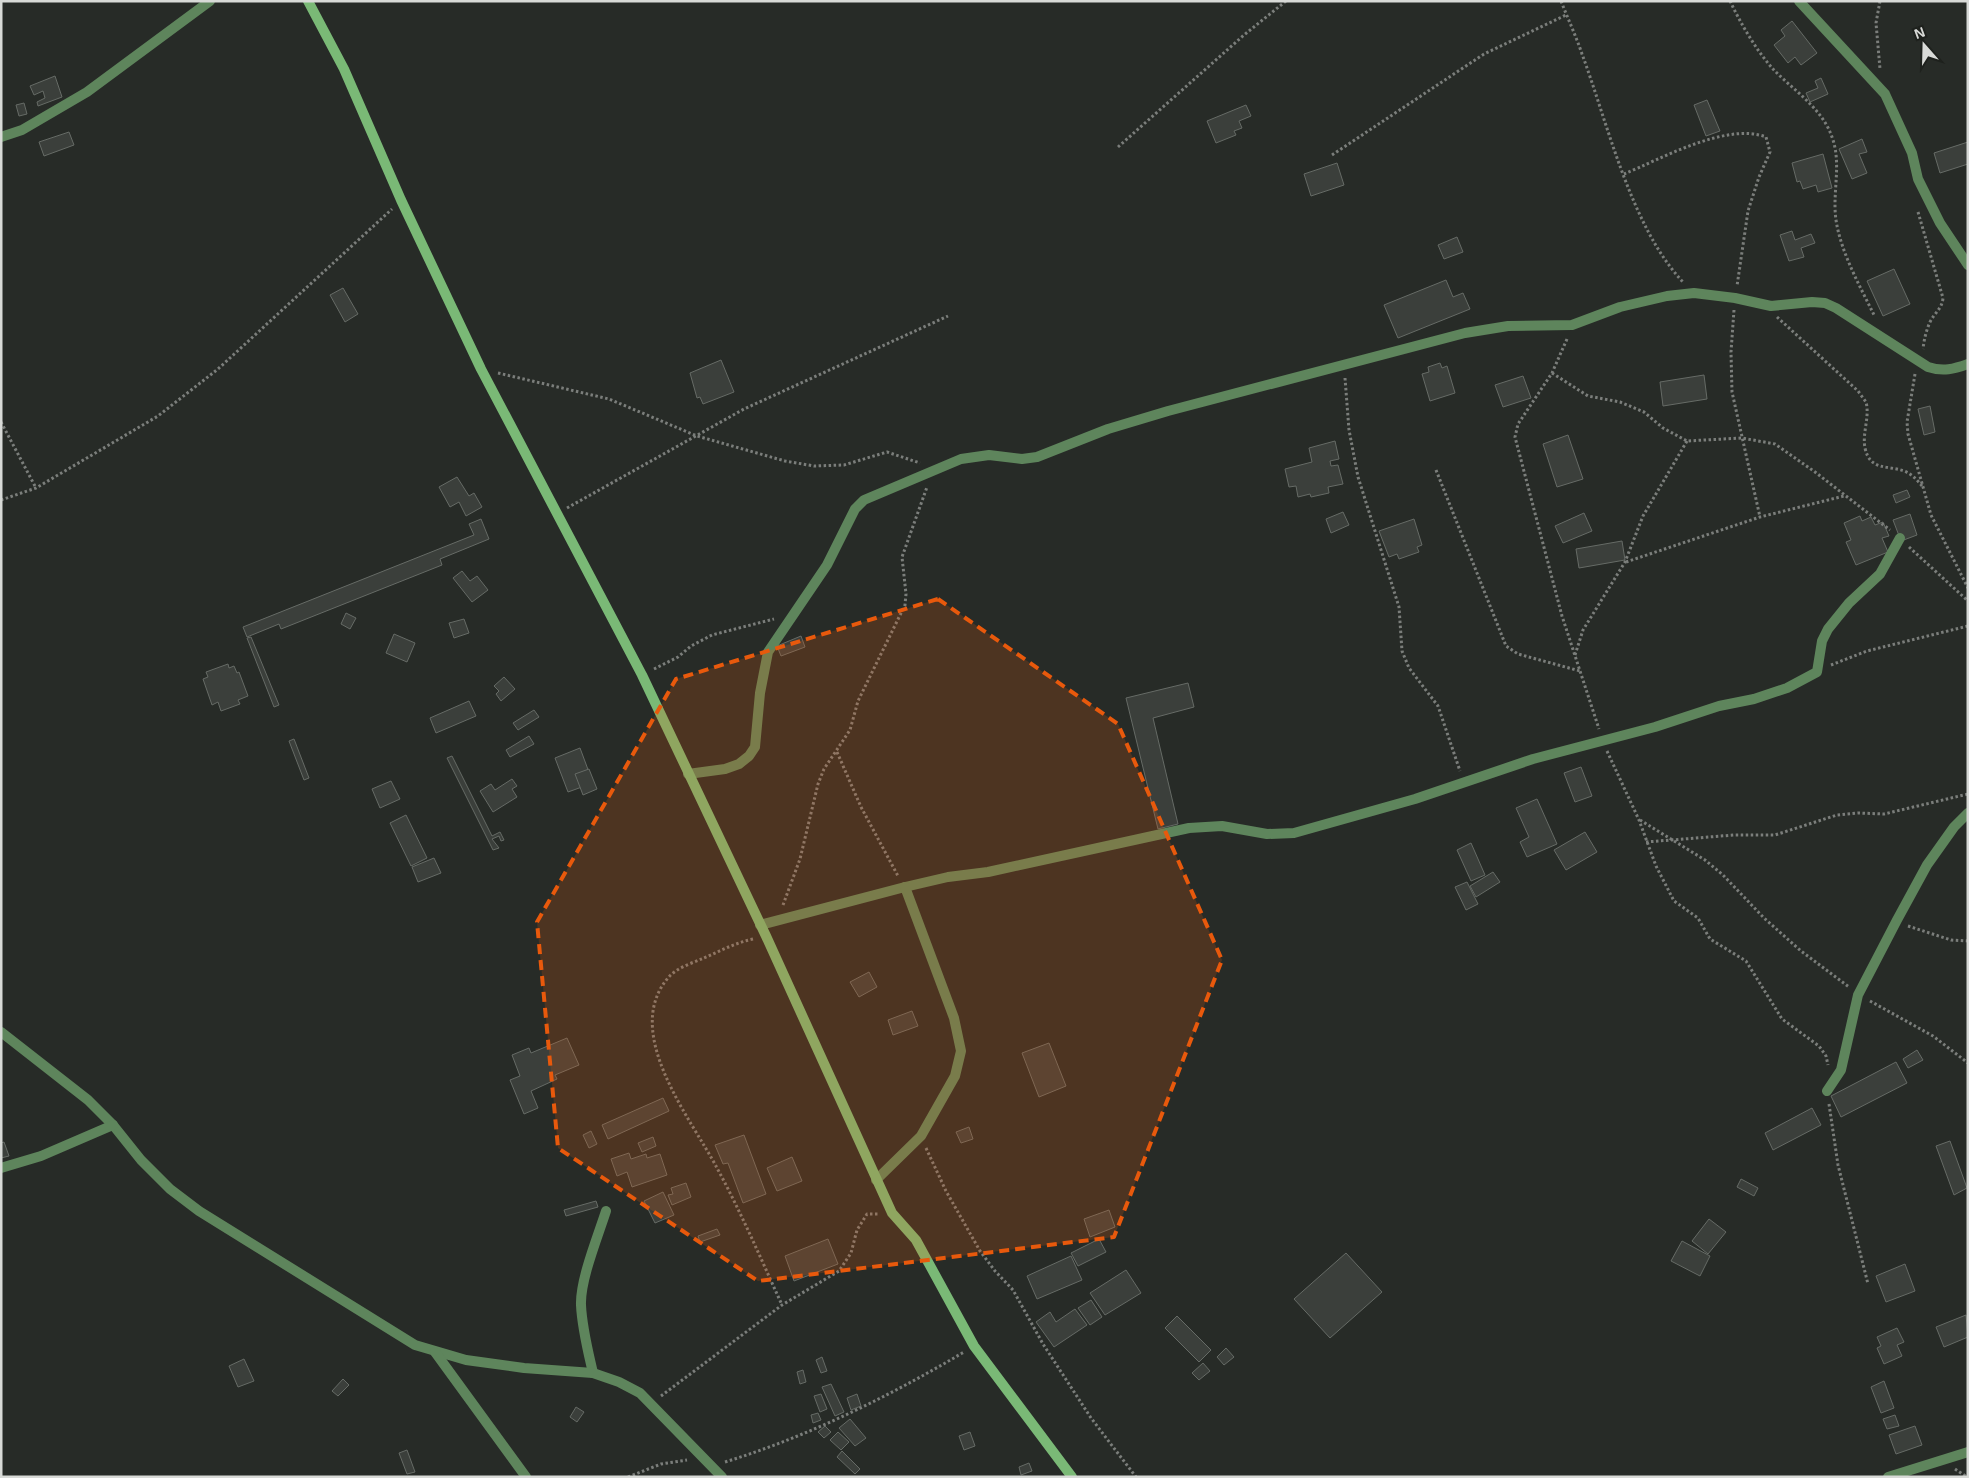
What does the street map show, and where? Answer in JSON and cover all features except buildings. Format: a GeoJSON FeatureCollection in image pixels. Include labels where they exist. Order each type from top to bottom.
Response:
{"type":"FeatureCollection","features":[{"type":"Feature","properties":{"kind":"street"},"geometry":{"type":"LineString","coordinates":[[1,138],[22,130],[86,92],[210,1]]}},
{"type":"Feature","properties":{"kind":"street"},"geometry":{"type":"LineString","coordinates":[[308,1],[344,69],[402,200],[481,369],[642,675],[766,936],[892,1214],[916,1240],[974,1346],[1072,1477]]}},
{"type":"Feature","properties":{"kind":"street"},"geometry":{"type":"LineString","coordinates":[[1799,1],[1885,94],[1912,153],[1918,179],[1940,223],[1968,265]]}},
{"type":"Feature","properties":{"kind":"street"},"geometry":{"type":"LineString","coordinates":[[688,774],[739,764],[749,756],[755,747],[760,693],[768,652],[827,565],[855,509],[864,500],[961,458],[977,456],[1022,459],[1037,457],[1108,429],[1168,411],[1485,328],[1572,325],[1620,307],[1667,296],[1694,293],[1735,298],[1771,306],[1824,303],[1938,371],[1968,364]]}},
{"type":"Feature","properties":{"kind":"street"},"geometry":{"type":"LineString","coordinates":[[760,925],[781,918],[948,877],[988,872],[1189,828],[1222,826],[1267,834],[1294,833],[1415,799],[1533,759],[1655,727],[1719,706],[1754,699],[1787,688],[1817,672],[1822,641],[1828,629],[1849,603],[1880,574],[1900,538]]}},
{"type":"Feature","properties":{"kind":"street"},"geometry":{"type":"LineString","coordinates":[[1827,1091],[1841,1070],[1858,995],[1927,865],[1954,827],[1968,813]]}},
{"type":"Feature","properties":{"kind":"street"},"geometry":{"type":"LineString","coordinates":[[876,1180],[921,1136],[955,1076],[961,1051],[954,1018],[905,887]]}},
{"type":"Feature","properties":{"kind":"street"},"geometry":{"type":"LineString","coordinates":[[1,1032],[88,1100],[113,1125],[141,1160],[170,1189],[200,1211],[416,1344],[435,1352],[466,1360],[514,1367],[593,1373],[619,1382],[640,1393],[722,1477]]}},
{"type":"Feature","properties":{"kind":"street"},"geometry":{"type":"LineString","coordinates":[[1,1168],[42,1156],[113,1125]]}},
{"type":"Feature","properties":{"kind":"street"},"geometry":{"type":"LineString","coordinates":[[593,1373],[584,1334],[580,1303],[606,1211]]}},
{"type":"Feature","properties":{"kind":"street"},"geometry":{"type":"LineString","coordinates":[[435,1352],[526,1477]]}},
{"type":"Feature","properties":{"kind":"street"},"geometry":{"type":"LineString","coordinates":[[1888,1477],[1968,1452]]}},
{"type":"Feature","properties":{"kind":"path"},"geometry":{"type":"LineString","coordinates":[[1118,147],[1244,35],[1286,1]]}},
{"type":"Feature","properties":{"kind":"path"},"geometry":{"type":"LineString","coordinates":[[1561,1],[1640,214],[1675,274],[1694,293]]}},
{"type":"Feature","properties":{"kind":"path"},"geometry":{"type":"LineString","coordinates":[[1730,1],[1772,68],[1823,120],[1832,137],[1838,161],[1836,220],[1861,288],[1885,338]]}},
{"type":"Feature","properties":{"kind":"path"},"geometry":{"type":"LineString","coordinates":[[1880,1],[1876,22],[1877,50],[1885,94]]}},
{"type":"Feature","properties":{"kind":"path"},"geometry":{"type":"LineString","coordinates":[[1332,155],[1484,54],[1566,15]]}},
{"type":"Feature","properties":{"kind":"path"},"geometry":{"type":"LineString","coordinates":[[1624,174],[1704,142],[1730,134],[1757,134],[1766,137],[1770,152],[1759,177],[1748,211],[1735,298],[1731,352],[1732,392],[1760,517]]}},
{"type":"Feature","properties":{"kind":"path"},"geometry":{"type":"LineString","coordinates":[[1,500],[36,488],[158,416],[218,369],[402,200]]}},
{"type":"Feature","properties":{"kind":"path"},"geometry":{"type":"LineString","coordinates":[[1918,208],[1944,298],[1942,307],[1931,320],[1925,334],[1920,362],[1913,380],[1907,422],[1908,434],[1931,515],[1968,588]]}},
{"type":"Feature","properties":{"kind":"path"},"geometry":{"type":"LineString","coordinates":[[1771,306],[1779,320],[1858,391],[1866,402],[1865,449],[1872,463],[1878,468],[1906,472],[1923,486]]}},
{"type":"Feature","properties":{"kind":"path"},"geometry":{"type":"LineString","coordinates":[[557,514],[744,409],[948,316]]}},
{"type":"Feature","properties":{"kind":"path"},"geometry":{"type":"LineString","coordinates":[[1572,325],[1552,373],[1518,424],[1515,437],[1575,656],[1603,741],[1639,820],[1646,842],[1674,901],[1680,908],[1698,918],[1710,939],[1746,961],[1782,1019],[1806,1036],[1826,1056],[1829,1071],[1827,1091],[1838,1165],[1868,1284]]}},
{"type":"Feature","properties":{"kind":"path"},"geometry":{"type":"LineString","coordinates":[[1345,366],[1349,430],[1358,477],[1399,607],[1402,651],[1409,668],[1438,706],[1464,781]]}},
{"type":"Feature","properties":{"kind":"path"},"geometry":{"type":"LineString","coordinates":[[481,369],[609,399],[697,436],[785,461],[814,466],[844,465],[887,452],[899,454],[934,471],[902,557],[906,594],[905,605],[858,701],[850,730],[824,770],[818,784],[800,860],[786,894],[781,918]]}},
{"type":"Feature","properties":{"kind":"path"},"geometry":{"type":"LineString","coordinates":[[1552,373],[1588,396],[1620,402],[1644,412],[1663,428],[1687,441],[1742,438],[1776,444],[1900,538],[1968,601]]}},
{"type":"Feature","properties":{"kind":"path"},"geometry":{"type":"LineString","coordinates":[[1,422],[36,488]]}},
{"type":"Feature","properties":{"kind":"path"},"geometry":{"type":"LineString","coordinates":[[1575,656],[1583,630],[1625,562],[1642,516],[1687,441]]}},
{"type":"Feature","properties":{"kind":"path"},"geometry":{"type":"LineString","coordinates":[[1436,470],[1506,646],[1518,654],[1580,671]]}},
{"type":"Feature","properties":{"kind":"path"},"geometry":{"type":"LineString","coordinates":[[1625,562],[1760,517],[1844,496]]}},
{"type":"Feature","properties":{"kind":"path"},"geometry":{"type":"LineString","coordinates":[[642,675],[678,658],[691,646],[712,635],[794,615]]}},
{"type":"Feature","properties":{"kind":"path"},"geometry":{"type":"LineString","coordinates":[[1817,672],[1841,660],[1868,651],[1968,626]]}},
{"type":"Feature","properties":{"kind":"path"},"geometry":{"type":"LineString","coordinates":[[837,752],[870,826],[905,887]]}},
{"type":"Feature","properties":{"kind":"path"},"geometry":{"type":"LineString","coordinates":[[1646,842],[1734,835],[1775,834],[1836,815],[1858,813],[1884,814],[1968,794]]}},
{"type":"Feature","properties":{"kind":"path"},"geometry":{"type":"LineString","coordinates":[[1639,820],[1670,841],[1705,860],[1723,875],[1764,918],[1801,951],[1832,973],[1858,995],[1892,1011],[1933,1036],[1968,1063]]}},
{"type":"Feature","properties":{"kind":"path"},"geometry":{"type":"LineString","coordinates":[[1896,922],[1951,940],[1968,941]]}},
{"type":"Feature","properties":{"kind":"path"},"geometry":{"type":"LineString","coordinates":[[766,936],[726,948],[682,968],[668,977],[660,990],[654,1008],[653,1030],[658,1060],[673,1094],[718,1168],[782,1305]]}},
{"type":"Feature","properties":{"kind":"path"},"geometry":{"type":"LineString","coordinates":[[921,1136],[946,1191],[980,1251],[1013,1290],[1082,1405],[1111,1447],[1136,1477]]}},
{"type":"Feature","properties":{"kind":"path"},"geometry":{"type":"LineString","coordinates":[[651,1405],[782,1305],[839,1271],[851,1253],[857,1230],[867,1214],[892,1214]]}},
{"type":"Feature","properties":{"kind":"path"},"geometry":{"type":"LineString","coordinates":[[628,1477],[679,1460],[707,1463],[762,1450],[850,1414],[907,1386],[974,1346]]}},
{"type":"Feature","properties":{"kind":"highlighted area"},"geometry":{"type":"Polygon","coordinates":[[[938,599],[1118,724],[1222,960],[1114,1237],[758,1281],[558,1148],[537,922],[676,679],[938,599]]]}}]}
